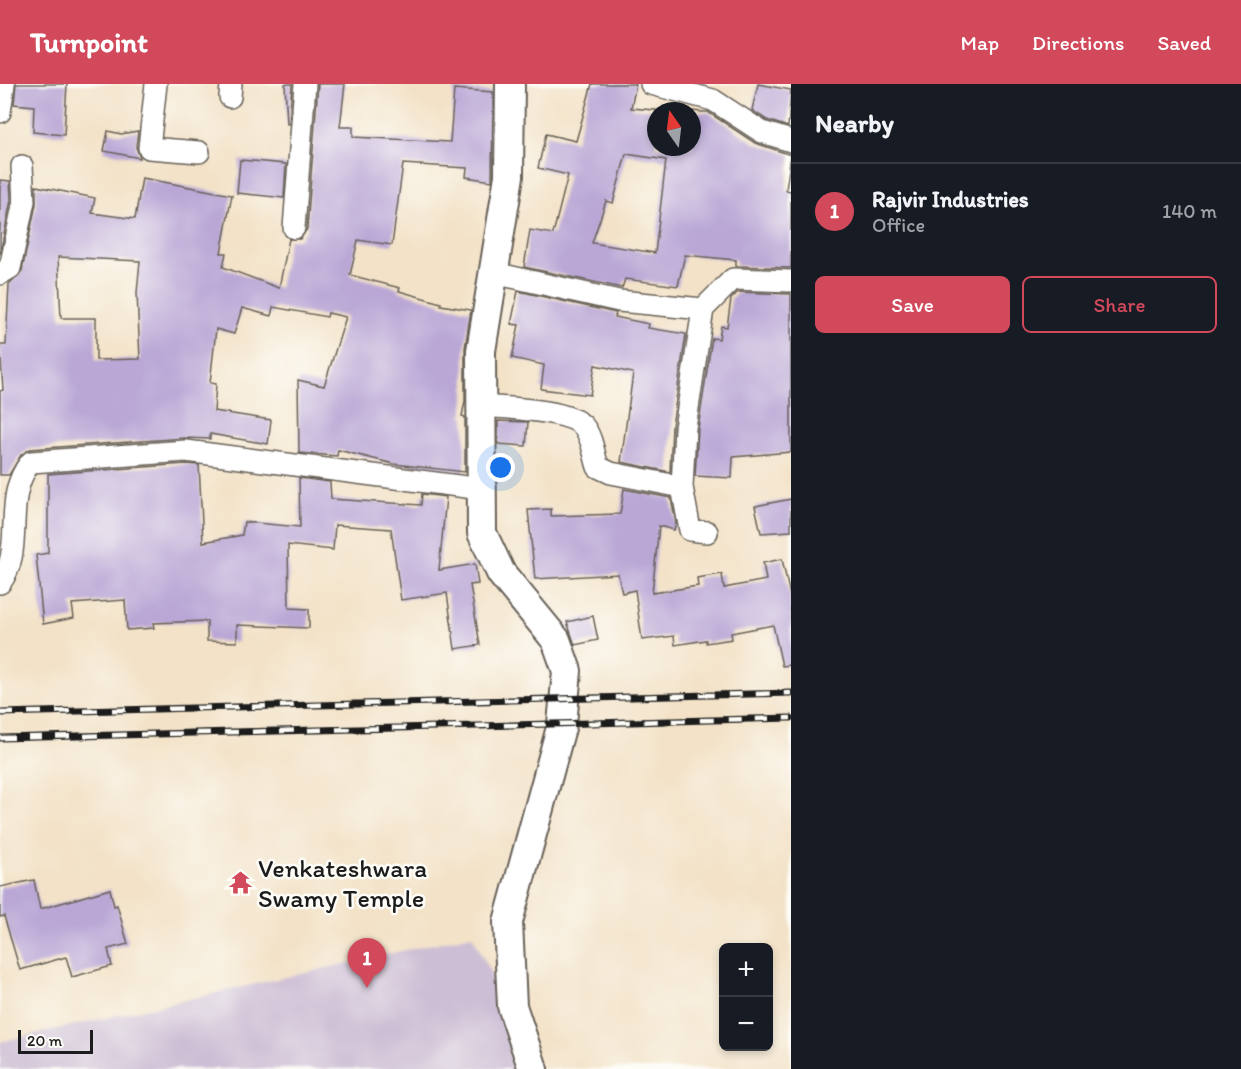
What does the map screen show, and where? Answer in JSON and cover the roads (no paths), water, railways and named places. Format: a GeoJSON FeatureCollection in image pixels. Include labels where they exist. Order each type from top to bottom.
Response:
{"type":"FeatureCollection","features":[{"type":"Feature","properties":{"kind":"street"},"geometry":{"type":"LineString","coordinates":[[0,112],[4,84]]}},
{"type":"Feature","properties":{"kind":"street"},"geometry":{"type":"LineString","coordinates":[[156,84],[149,147],[199,152]]}},
{"type":"Feature","properties":{"kind":"street"},"geometry":{"type":"LineString","coordinates":[[294,228],[301,159],[304,84]]}},
{"type":"Feature","properties":{"kind":"street"},"geometry":{"type":"LineString","coordinates":[[510,84],[509,176],[481,351],[482,533],[501,573],[556,640],[567,671],[562,724],[508,922],[512,1006],[533,1069]]}},
{"type":"Feature","properties":{"kind":"street"},"geometry":{"type":"LineString","coordinates":[[651,84],[713,100],[762,132],[791,141]]}},
{"type":"Feature","properties":{"kind":"street"},"geometry":{"type":"LineString","coordinates":[[0,274],[10,268],[24,201],[22,166]]}},
{"type":"Feature","properties":{"kind":"street"},"geometry":{"type":"LineString","coordinates":[[494,273],[619,301],[703,309]]}},
{"type":"Feature","properties":{"kind":"street"},"geometry":{"type":"LineString","coordinates":[[707,532],[690,530],[682,487],[685,428],[703,309],[733,279],[791,281]]}},
{"type":"Feature","properties":{"kind":"street"},"geometry":{"type":"LineString","coordinates":[[481,406],[560,415],[576,421],[585,428],[598,467],[611,473],[682,487]]}},
{"type":"Feature","properties":{"kind":"street"},"geometry":{"type":"LineString","coordinates":[[0,584],[9,571],[7,493],[31,462],[186,451],[482,489]]}},
{"type":"Feature","properties":{"kind":"railway"},"geometry":{"type":"LineString","coordinates":[[0,713],[791,693]]}},
{"type":"Feature","properties":{"kind":"railway"},"geometry":{"type":"LineString","coordinates":[[0,738],[791,718]]}},
{"type":"Feature","properties":{"kind":"place","name":"Venkateshwara Swamy Temple"},"geometry":{"type":"Point","coordinates":[240,883]}},
{"type":"Feature","properties":{"kind":"place","name":"Rajvir Industries"},"geometry":{"type":"Point","coordinates":[367,988]}}]}
